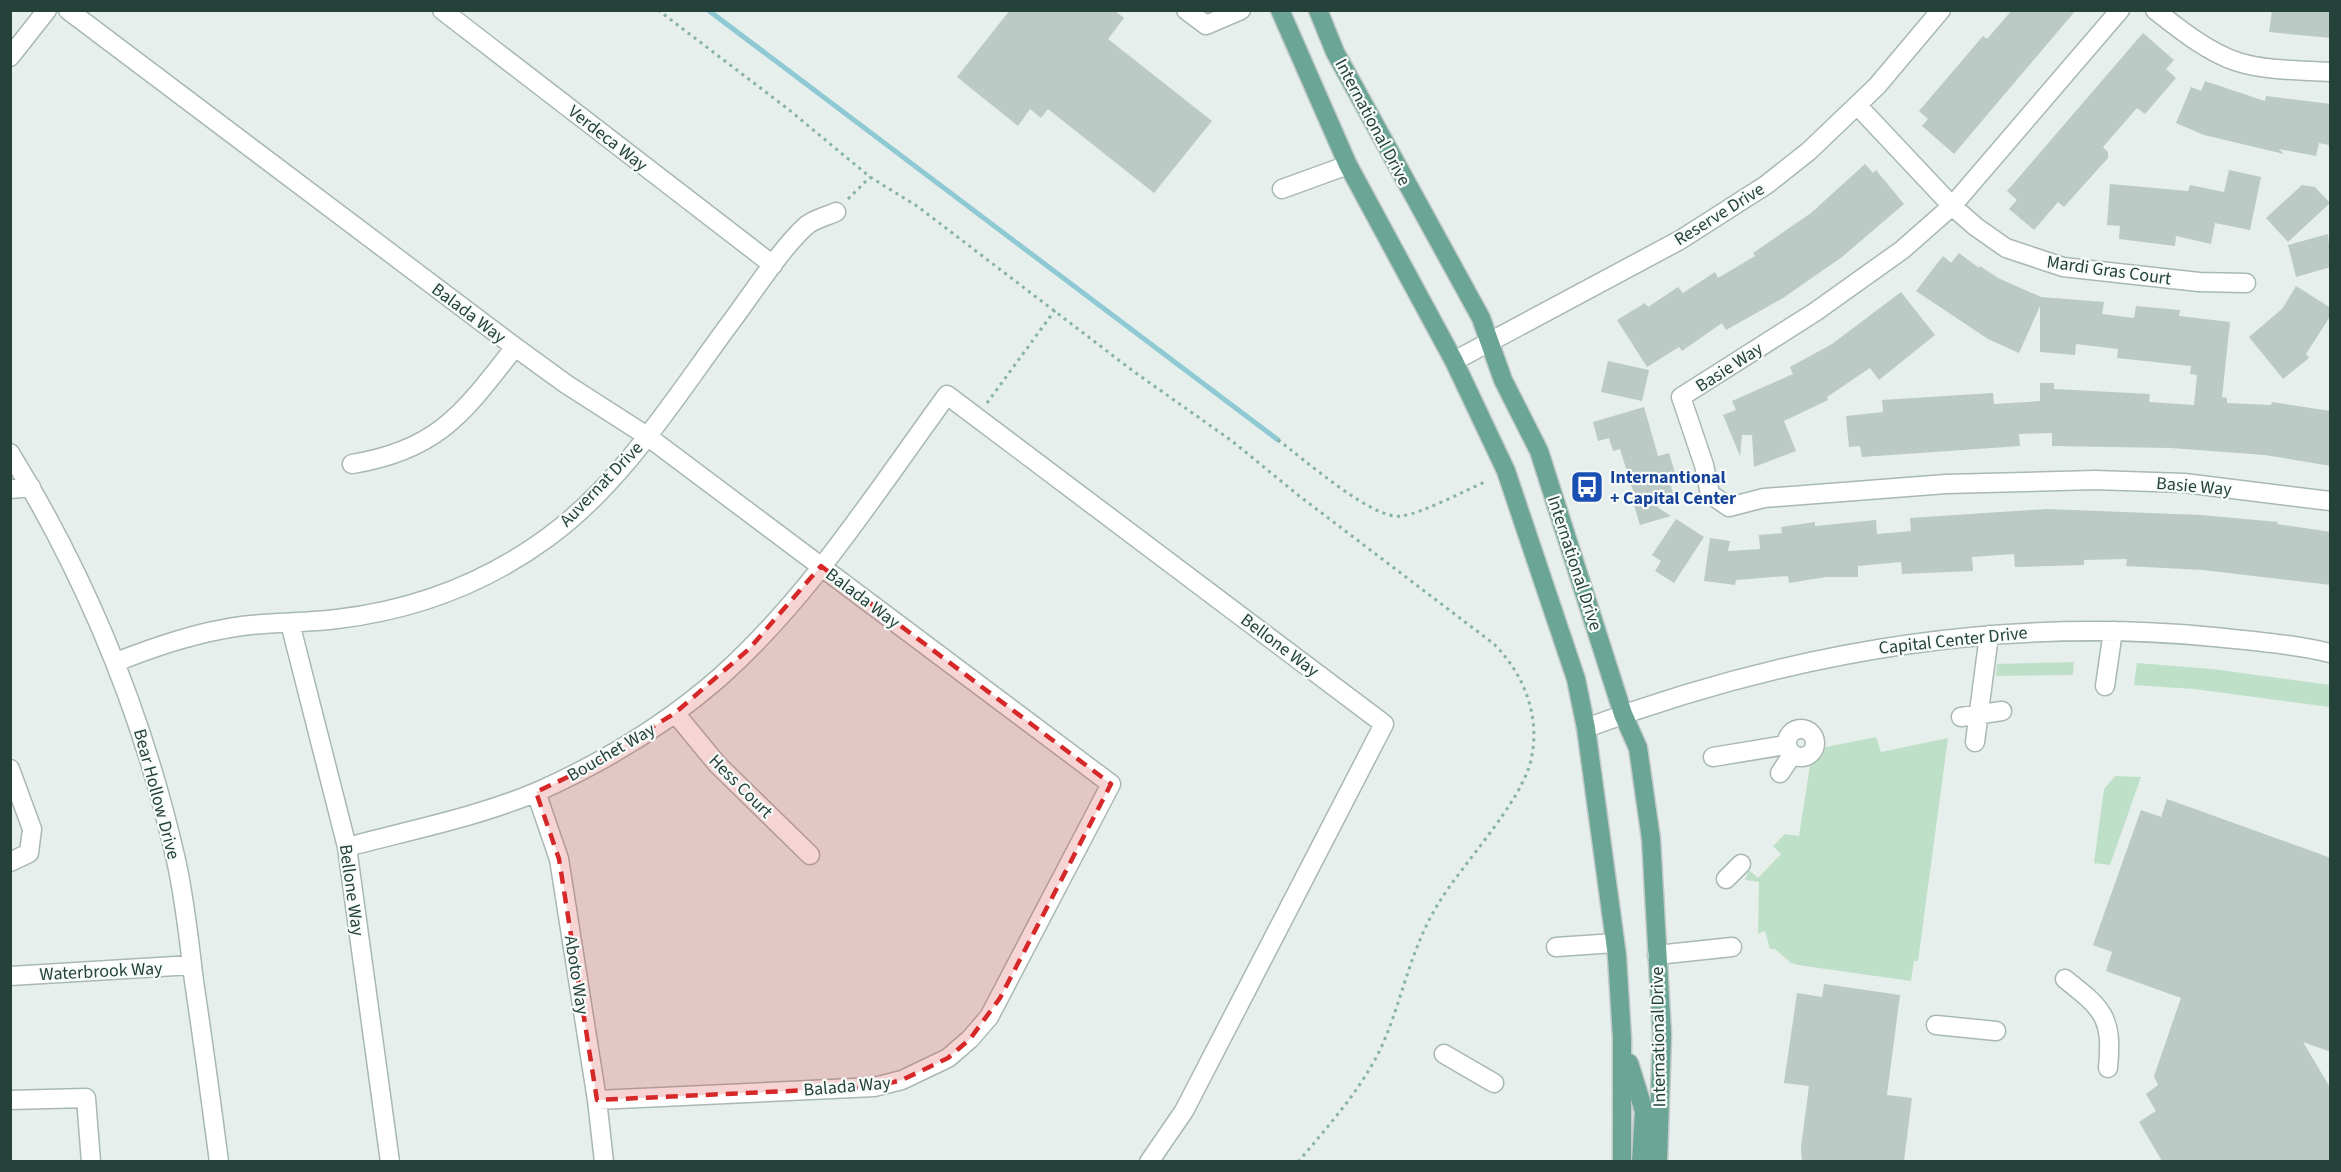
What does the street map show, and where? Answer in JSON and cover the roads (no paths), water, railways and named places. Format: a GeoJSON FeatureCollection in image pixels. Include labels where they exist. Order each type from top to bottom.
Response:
{"type":"FeatureCollection","features":[{"type":"Feature","properties":{"kind":"main road","name":"International Drive"},"geometry":{"type":"LineString","coordinates":[[1280,10],[1348,165],[1454,361],[1506,471],[1576,679],[1586,728],[1616,944],[1622,1038],[1622,1161]]}},
{"type":"Feature","properties":{"kind":"main road","name":"International Drive"},"geometry":{"type":"LineString","coordinates":[[1318,10],[1335,52],[1481,318],[1503,380],[1539,451],[1623,714],[1638,748],[1651,839],[1662,1034],[1658,1161]]}},
{"type":"Feature","properties":{"kind":"main road"},"geometry":{"type":"LineString","coordinates":[[1622,1038],[1644,1111],[1641,1161]]}},
{"type":"Feature","properties":{"kind":"street"},"geometry":{"type":"LineString","coordinates":[[10,57],[46,10]]}},
{"type":"Feature","properties":{"kind":"street","name":"Balada Way"},"geometry":{"type":"LineString","coordinates":[[68,10],[515,347],[566,384],[647,436],[1111,784],[1000,998],[970,1039],[948,1058],[902,1080],[874,1087],[597,1100]]}},
{"type":"Feature","properties":{"kind":"street","name":"Verdeca Way"},"geometry":{"type":"LineString","coordinates":[[442,10],[773,265]]}},
{"type":"Feature","properties":{"kind":"street"},"geometry":{"type":"LineString","coordinates":[[1186,10],[1206,25],[1241,10]]}},
{"type":"Feature","properties":{"kind":"street","name":"Reserve Drive"},"geometry":{"type":"LineString","coordinates":[[1454,361],[1722,215],[1809,151],[1857,105],[1941,10]]}},
{"type":"Feature","properties":{"kind":"street","name":"Basie Way"},"geometry":{"type":"LineString","coordinates":[[2120,10],[1952,206],[1902,250],[1815,312],[1681,397],[1704,465],[1710,494],[1729,507],[1764,498],[1946,484],[2095,480],[2184,483],[2331,501]]}},
{"type":"Feature","properties":{"kind":"street"},"geometry":{"type":"LineString","coordinates":[[2156,10],[2195,39],[2237,62],[2270,68],[2331,72]]}},
{"type":"Feature","properties":{"kind":"street","name":"Mardi Gras Court"},"geometry":{"type":"LineString","coordinates":[[1857,105],[1952,206],[1976,227],[2006,248],[2054,265],[2199,282],[2246,283]]}},
{"type":"Feature","properties":{"kind":"street"},"geometry":{"type":"LineString","coordinates":[[1282,189],[1348,165]]}},
{"type":"Feature","properties":{"kind":"street","name":"Auvernat Drive"},"geometry":{"type":"LineString","coordinates":[[116,662],[196,635],[242,626],[376,614],[422,602],[466,585],[508,564],[548,538],[584,507],[647,436],[773,265],[808,225],[836,212]]}},
{"type":"Feature","properties":{"kind":"street"},"geometry":{"type":"LineString","coordinates":[[352,464],[402,453],[429,440],[468,407],[515,347]]}},
{"type":"Feature","properties":{"kind":"street","name":"Bellone Way"},"geometry":{"type":"LineString","coordinates":[[821,566],[947,396],[1384,724],[1184,1111],[1149,1161]]}},
{"type":"Feature","properties":{"kind":"street","name":"Bear Hollow Drive"},"geometry":{"type":"LineString","coordinates":[[10,453],[76,571],[116,662],[158,789],[176,862],[219,1161]]}},
{"type":"Feature","properties":{"kind":"street"},"geometry":{"type":"LineString","coordinates":[[10,489],[31,488]]}},
{"type":"Feature","properties":{"kind":"street","name":"Bouchet Way"},"geometry":{"type":"LineString","coordinates":[[347,847],[486,810],[536,792],[589,767],[675,714],[749,649],[821,566]]}},
{"type":"Feature","properties":{"kind":"street","name":"Bellone Way"},"geometry":{"type":"LineString","coordinates":[[290,623],[347,847],[390,1161]]}},
{"type":"Feature","properties":{"kind":"street"},"geometry":{"type":"LineString","coordinates":[[2105,687],[2113,631]]}},
{"type":"Feature","properties":{"kind":"street","name":"Capital Center Drive"},"geometry":{"type":"LineString","coordinates":[[1586,728],[1698,689],[1834,655],[1989,634],[2113,631],[2244,640],[2331,653]]}},
{"type":"Feature","properties":{"kind":"street"},"geometry":{"type":"LineString","coordinates":[[1975,742],[1970,715],[1989,634]]}},
{"type":"Feature","properties":{"kind":"street"},"geometry":{"type":"LineString","coordinates":[[1970,715],[2002,711]]}},
{"type":"Feature","properties":{"kind":"street","name":"Hess Court"},"geometry":{"type":"LineString","coordinates":[[675,714],[717,764],[810,855]]}},
{"type":"Feature","properties":{"kind":"street"},"geometry":{"type":"LineString","coordinates":[[1713,758],[1789,750],[1780,773]]}},
{"type":"Feature","properties":{"kind":"street"},"geometry":{"type":"LineString","coordinates":[[10,769],[32,829],[29,853],[10,862]]}},
{"type":"Feature","properties":{"kind":"street","name":"Aboto Way"},"geometry":{"type":"LineString","coordinates":[[536,792],[550,827],[559,859],[597,1100],[604,1161]]}},
{"type":"Feature","properties":{"kind":"street"},"geometry":{"type":"LineString","coordinates":[[1726,879],[1742,864]]}},
{"type":"Feature","properties":{"kind":"street"},"geometry":{"type":"LineString","coordinates":[[1556,947],[1616,944]]}},
{"type":"Feature","properties":{"kind":"street"},"geometry":{"type":"LineString","coordinates":[[1657,955],[1732,947]]}},
{"type":"Feature","properties":{"kind":"street","name":"Waterbrook Way"},"geometry":{"type":"LineString","coordinates":[[10,976],[192,965]]}},
{"type":"Feature","properties":{"kind":"street"},"geometry":{"type":"LineString","coordinates":[[2065,979],[2097,1004],[2107,1026],[2110,1047],[2108,1068]]}},
{"type":"Feature","properties":{"kind":"street"},"geometry":{"type":"LineString","coordinates":[[1936,1025],[1996,1031]]}},
{"type":"Feature","properties":{"kind":"street"},"geometry":{"type":"LineString","coordinates":[[1444,1054],[1494,1083]]}},
{"type":"Feature","properties":{"kind":"street"},"geometry":{"type":"LineString","coordinates":[[10,1100],[86,1098],[91,1161]]}},
{"type":"Feature","properties":{"kind":"waterway"},"geometry":{"type":"LineString","coordinates":[[708,10],[1278,440]]}},
{"type":"Feature","properties":{"kind":"place","name":"Internantional + Capital Center"},"geometry":{"type":"Point","coordinates":[1587,487]}}]}
